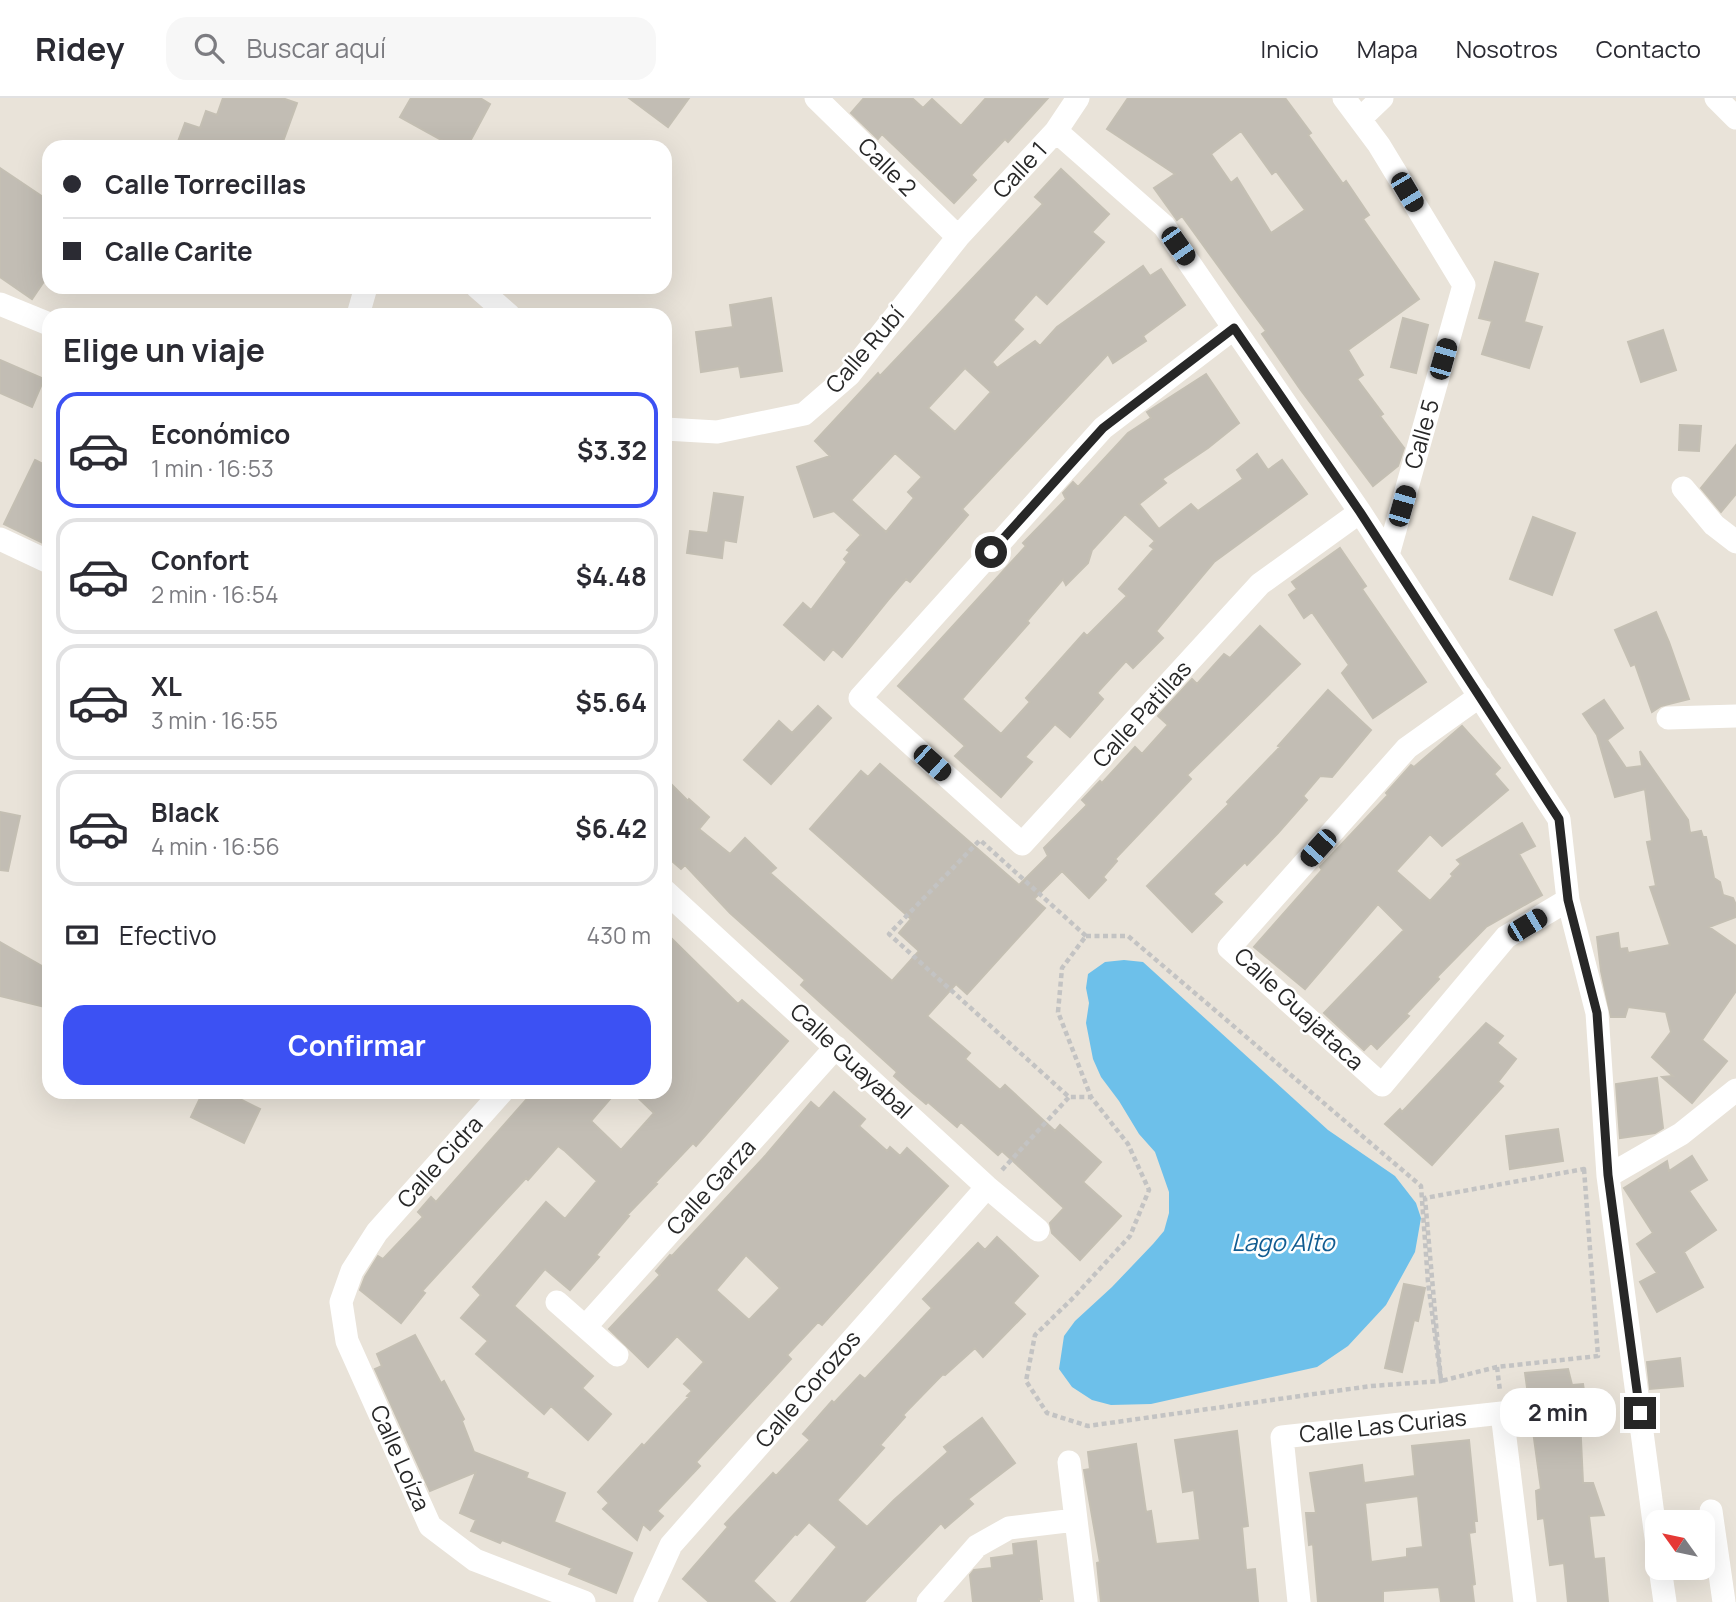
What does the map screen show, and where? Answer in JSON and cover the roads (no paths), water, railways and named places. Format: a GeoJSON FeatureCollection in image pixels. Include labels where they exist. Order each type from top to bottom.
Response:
{"type":"FeatureCollection","features":[{"type":"Feature","properties":{"kind":"street","name":"Calle 1"},"geometry":{"type":"LineString","coordinates":[[958,237],[1056,131],[1078,98]]}},
{"type":"Feature","properties":{"kind":"street","name":"Calle 5"},"geometry":{"type":"LineString","coordinates":[[1344,98],[1379,145],[1464,285],[1388,555]]}},
{"type":"Feature","properties":{"kind":"street"},"geometry":{"type":"LineString","coordinates":[[1360,119],[1382,98]]}},
{"type":"Feature","properties":{"kind":"street"},"geometry":{"type":"LineString","coordinates":[[1716,98],[1736,118]]}},
{"type":"Feature","properties":{"kind":"street","name":"Calle 2"},"geometry":{"type":"LineString","coordinates":[[821,99],[958,237]]}},
{"type":"Feature","properties":{"kind":"street"},"geometry":{"type":"LineString","coordinates":[[1056,131],[1164,226],[1360,512],[1559,819],[1568,900],[1597,1013],[1608,1175],[1652,1510]]}},
{"type":"Feature","properties":{"kind":"street","name":"Calle Rubí"},"geometry":{"type":"LineString","coordinates":[[672,429],[718,432],[804,414],[849,375],[958,237]]}},
{"type":"Feature","properties":{"kind":"street"},"geometry":{"type":"LineString","coordinates":[[485,294],[501,308]]}},
{"type":"Feature","properties":{"kind":"street"},"geometry":{"type":"LineString","coordinates":[[0,304],[42,321]]}},
{"type":"Feature","properties":{"kind":"street","name":"Calle Patillas"},"geometry":{"type":"LineString","coordinates":[[1234,328],[1103,428],[860,698],[1023,844],[1260,584],[1360,512]]}},
{"type":"Feature","properties":{"kind":"street"},"geometry":{"type":"LineString","coordinates":[[1683,488],[1714,525],[1736,542]]}},
{"type":"Feature","properties":{"kind":"street"},"geometry":{"type":"LineString","coordinates":[[0,539],[42,559]]}},
{"type":"Feature","properties":{"kind":"street","name":"Calle Guajataca"},"geometry":{"type":"LineString","coordinates":[[1480,696],[1407,748],[1229,948],[1382,1085],[1506,937],[1568,900]]}},
{"type":"Feature","properties":{"kind":"street"},"geometry":{"type":"LineString","coordinates":[[1668,718],[1736,716]]}},
{"type":"Feature","properties":{"kind":"street","name":"Calle Guayabal"},"geometry":{"type":"LineString","coordinates":[[672,904],[1038,1230]]}},
{"type":"Feature","properties":{"kind":"street","name":"Calle Garza"},"geometry":{"type":"LineString","coordinates":[[586,1326],[836,1047]]}},
{"type":"Feature","properties":{"kind":"street"},"geometry":{"type":"LineString","coordinates":[[1608,1175],[1681,1134],[1736,1090]]}},
{"type":"Feature","properties":{"kind":"street","name":"Calle Cidra"},"geometry":{"type":"LineString","coordinates":[[377,1232],[496,1099]]}},
{"type":"Feature","properties":{"kind":"street","name":"Calle Corozos"},"geometry":{"type":"LineString","coordinates":[[645,1602],[671,1545],[988,1186]]}},
{"type":"Feature","properties":{"kind":"street","name":"Calle Loíza"},"geometry":{"type":"LineString","coordinates":[[377,1232],[352,1270],[341,1302],[347,1341],[430,1526],[475,1560],[584,1602]]}},
{"type":"Feature","properties":{"kind":"street"},"geometry":{"type":"LineString","coordinates":[[557,1302],[617,1355]]}},
{"type":"Feature","properties":{"kind":"street","name":"Calle Las Curias"},"geometry":{"type":"LineString","coordinates":[[1299,1602],[1282,1437],[1502,1413],[1525,1602]]}},
{"type":"Feature","properties":{"kind":"street"},"geometry":{"type":"LineString","coordinates":[[1069,1462],[1086,1602]]}},
{"type":"Feature","properties":{"kind":"street"},"geometry":{"type":"LineString","coordinates":[[928,1602],[976,1546],[1009,1528],[1075,1520]]}},
{"type":"Feature","properties":{"kind":"street"},"geometry":{"type":"LineString","coordinates":[[1715,1524],[1727,1561],[1724,1602]]}},
{"type":"Feature","properties":{"kind":"street"},"geometry":{"type":"LineString","coordinates":[[1662,1580],[1665,1602]]}},
{"type":"Feature","properties":{"kind":"water","name":"Lago Alto"},"geometry":{"type":"Polygon","coordinates":[[[1105,962],[1143,962],[1328,1130],[1395,1176],[1416,1203],[1421,1218],[1415,1252],[1386,1305],[1348,1346],[1317,1367],[1151,1404],[1111,1405],[1092,1400],[1072,1387],[1059,1369],[1064,1336],[1075,1321],[1153,1244],[1164,1231],[1169,1213],[1169,1192],[1155,1152],[1139,1134],[1101,1077],[1093,1059],[1086,1023],[1089,1003],[1086,988],[1088,974],[1105,962]]]}}]}
